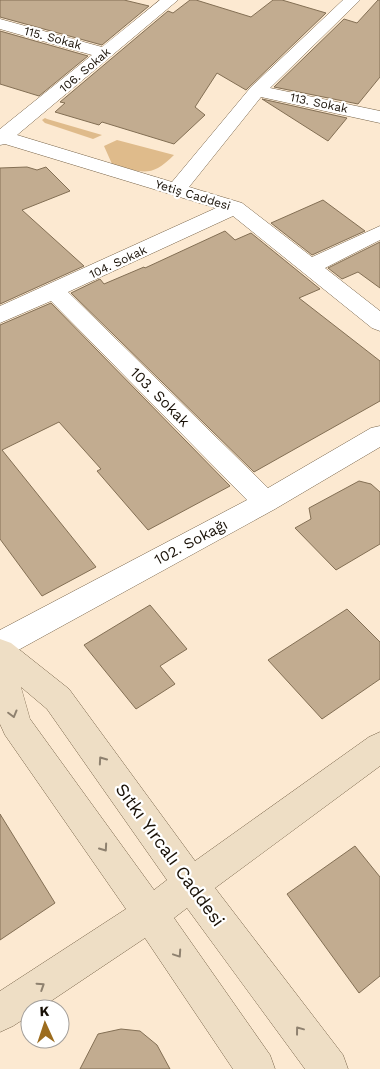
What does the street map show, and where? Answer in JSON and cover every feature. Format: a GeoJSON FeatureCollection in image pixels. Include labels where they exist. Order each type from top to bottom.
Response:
{"type":"FeatureCollection","features":[{"type":"Feature","properties":{"kind":"main road","name":"Sıtkı Yırcalı Caddesi"},"geometry":{"type":"LineString","coordinates":[[0,652],[58,699],[191,885],[329,1069]]}},
{"type":"Feature","properties":{"kind":"main road"},"geometry":{"type":"LineString","coordinates":[[0,667],[16,725],[150,914],[256,1069]]}},
{"type":"Feature","properties":{"kind":"main road"},"geometry":{"type":"LineString","coordinates":[[0,1013],[150,914],[380,747]]}},
{"type":"Feature","properties":{"kind":"street","name":"106. Sokak"},"geometry":{"type":"LineString","coordinates":[[2,138],[170,0]]}},
{"type":"Feature","properties":{"kind":"street"},"geometry":{"type":"LineString","coordinates":[[176,190],[257,91],[352,0]]}},
{"type":"Feature","properties":{"kind":"street","name":"115. Sokak"},"geometry":{"type":"LineString","coordinates":[[0,24],[106,53]]}},
{"type":"Feature","properties":{"kind":"street","name":"113. Sokak"},"geometry":{"type":"LineString","coordinates":[[257,91],[328,104],[380,117]]}},
{"type":"Feature","properties":{"kind":"street","name":"Yetiş Caddesi"},"geometry":{"type":"LineString","coordinates":[[2,138],[235,207],[380,323]]}},
{"type":"Feature","properties":{"kind":"street","name":"104. Sokak"},"geometry":{"type":"LineString","coordinates":[[0,315],[235,207]]}},
{"type":"Feature","properties":{"kind":"street"},"geometry":{"type":"LineString","coordinates":[[310,268],[380,232]]}},
{"type":"Feature","properties":{"kind":"street","name":"103. Sokak"},"geometry":{"type":"LineString","coordinates":[[54,291],[266,502]]}},
{"type":"Feature","properties":{"kind":"street","name":"102. Sokağı"},"geometry":{"type":"LineString","coordinates":[[0,644],[266,502],[380,435]]}},
{"type":"Feature","properties":{"kind":"shaded area"},"geometry":{"type":"Polygon","coordinates":[[[45,118],[102,135],[93,139],[45,123],[42,120],[45,118]]]}},
{"type":"Feature","properties":{"kind":"shaded area"},"geometry":{"type":"Polygon","coordinates":[[[117,140],[174,155],[166,163],[152,171],[138,171],[112,164],[104,146],[117,140]]]}},
{"type":"Feature","properties":{"kind":"building"},"geometry":{"type":"Polygon","coordinates":[[[0,0],[124,0],[149,6],[102,45],[0,17],[0,0]]]}},
{"type":"Feature","properties":{"kind":"building"},"geometry":{"type":"Polygon","coordinates":[[[190,0],[196,0],[251,17],[273,0],[282,0],[326,13],[246,90],[217,73],[195,107],[205,115],[174,144],[102,122],[99,125],[55,112],[65,103],[60,102],[168,11],[173,13],[190,0]]]}},
{"type":"Feature","properties":{"kind":"building"},"geometry":{"type":"Polygon","coordinates":[[[380,0],[380,77],[358,104],[274,87],[344,19],[357,23],[380,0]]]}},
{"type":"Feature","properties":{"kind":"building"},"geometry":{"type":"Polygon","coordinates":[[[0,31],[88,56],[39,96],[0,84],[0,31]]]}},
{"type":"Feature","properties":{"kind":"building"},"geometry":{"type":"Polygon","coordinates":[[[262,99],[347,118],[328,141],[262,99]]]}},
{"type":"Feature","properties":{"kind":"building"},"geometry":{"type":"Polygon","coordinates":[[[27,167],[37,170],[46,167],[70,191],[22,210],[84,266],[0,304],[0,168],[27,167]]]}},
{"type":"Feature","properties":{"kind":"building"},"geometry":{"type":"Polygon","coordinates":[[[323,200],[365,231],[312,255],[271,223],[323,200]]]}},
{"type":"Feature","properties":{"kind":"building"},"geometry":{"type":"Polygon","coordinates":[[[225,231],[235,240],[251,233],[320,289],[299,298],[380,361],[380,401],[254,472],[71,293],[100,279],[104,284],[145,268],[225,231]]]}},
{"type":"Feature","properties":{"kind":"building"},"geometry":{"type":"Polygon","coordinates":[[[380,242],[380,288],[358,272],[342,279],[328,268],[380,242]]]}},
{"type":"Feature","properties":{"kind":"building"},"geometry":{"type":"Polygon","coordinates":[[[51,303],[230,486],[148,530],[97,471],[101,469],[59,422],[2,450],[96,567],[42,596],[0,539],[0,325],[51,303]]]}},
{"type":"Feature","properties":{"kind":"building"},"geometry":{"type":"Polygon","coordinates":[[[359,481],[371,484],[380,492],[380,544],[336,570],[295,528],[311,519],[309,508],[359,481]]]}},
{"type":"Feature","properties":{"kind":"building"},"geometry":{"type":"Polygon","coordinates":[[[150,605],[187,649],[160,666],[175,684],[136,709],[84,645],[150,605]]]}},
{"type":"Feature","properties":{"kind":"building"},"geometry":{"type":"Polygon","coordinates":[[[347,609],[380,642],[380,679],[322,719],[268,660],[347,609]]]}},
{"type":"Feature","properties":{"kind":"building"},"geometry":{"type":"Polygon","coordinates":[[[0,814],[55,903],[0,940],[0,814]]]}},
{"type":"Feature","properties":{"kind":"building"},"geometry":{"type":"Polygon","coordinates":[[[355,846],[380,877],[380,976],[359,993],[287,894],[355,846]]]}},
{"type":"Feature","properties":{"kind":"building"},"geometry":{"type":"Polygon","coordinates":[[[121,1029],[140,1031],[157,1045],[170,1069],[80,1069],[98,1034],[121,1029]]]}}]}
